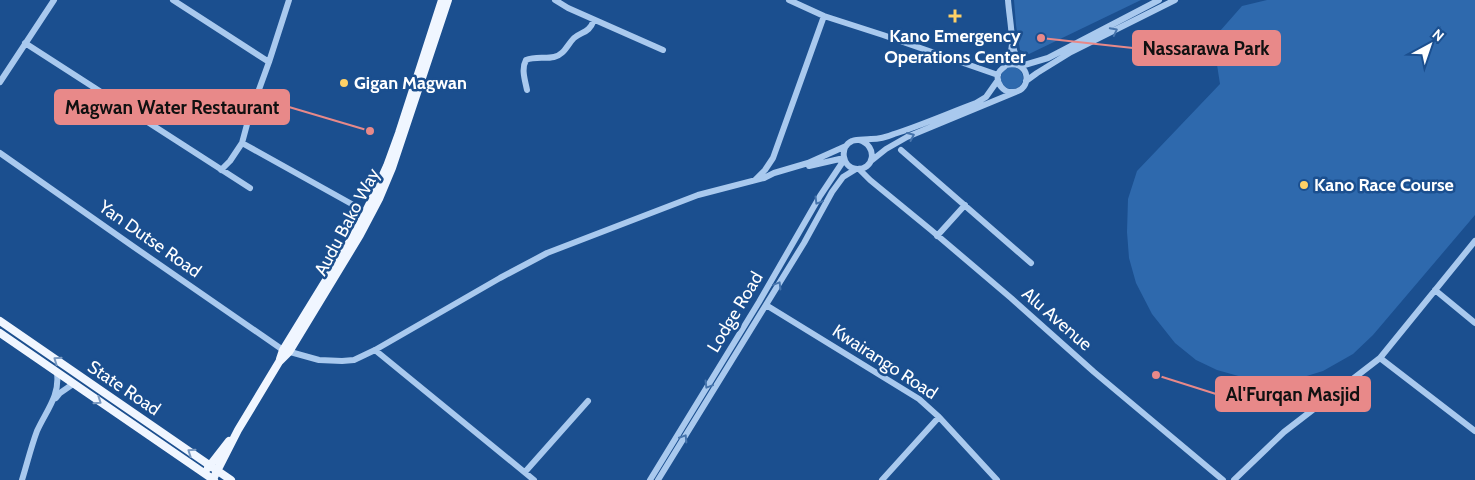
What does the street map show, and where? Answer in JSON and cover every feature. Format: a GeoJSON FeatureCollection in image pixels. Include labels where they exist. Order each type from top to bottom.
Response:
{"type":"FeatureCollection","features":[{"type":"Feature","properties":{"kind":"main road","name":"Audu Bako Way"},"geometry":{"type":"LineString","coordinates":[[286,351],[366,212],[387,166],[442,0]]}},
{"type":"Feature","properties":{"kind":"main road","name":"Audu Bako Way"},"geometry":{"type":"LineString","coordinates":[[213,480],[238,430],[360,236],[379,199],[401,143],[448,0]]}},
{"type":"Feature","properties":{"kind":"main road","name":"State Road"},"geometry":{"type":"LineString","coordinates":[[0,321],[231,480]]}},
{"type":"Feature","properties":{"kind":"main road","name":"State Road"},"geometry":{"type":"LineString","coordinates":[[0,334],[203,477],[213,480]]}},
{"type":"Feature","properties":{"kind":"main road","name":"Audu Bako Way"},"geometry":{"type":"LineString","coordinates":[[203,477],[210,465],[238,430]]}},
{"type":"Feature","properties":{"kind":"street"},"geometry":{"type":"LineString","coordinates":[[0,82],[54,0]]}},
{"type":"Feature","properties":{"kind":"street"},"geometry":{"type":"LineString","coordinates":[[173,0],[269,62]]}},
{"type":"Feature","properties":{"kind":"street"},"geometry":{"type":"LineString","coordinates":[[221,170],[230,161],[242,143],[289,0]]}},
{"type":"Feature","properties":{"kind":"street"},"geometry":{"type":"LineString","coordinates":[[555,0],[568,8],[663,50]]}},
{"type":"Feature","properties":{"kind":"street"},"geometry":{"type":"LineString","coordinates":[[789,0],[824,16],[883,35],[998,77]]}},
{"type":"Feature","properties":{"kind":"street"},"geometry":{"type":"LineString","coordinates":[[846,146],[844,159],[848,166],[857,169],[868,164],[886,149],[907,137],[1018,91],[1024,86],[1026,81],[1025,72],[1019,65],[1013,45],[1008,0]]}},
{"type":"Feature","properties":{"kind":"street"},"geometry":{"type":"LineString","coordinates":[[1006,65],[1019,65],[1048,58],[1159,0]]}},
{"type":"Feature","properties":{"kind":"street"},"geometry":{"type":"LineString","coordinates":[[1026,81],[1071,52],[1176,0]]}},
{"type":"Feature","properties":{"kind":"street"},"geometry":{"type":"LineString","coordinates":[[754,181],[773,158],[824,16]]}},
{"type":"Feature","properties":{"kind":"street"},"geometry":{"type":"LineString","coordinates":[[527,90],[524,71],[526,60],[559,55],[574,38],[590,29],[594,20]]}},
{"type":"Feature","properties":{"kind":"street"},"geometry":{"type":"LineString","coordinates":[[26,42],[250,188]]}},
{"type":"Feature","properties":{"kind":"street"},"geometry":{"type":"LineString","coordinates":[[764,178],[774,173],[808,163],[846,146],[850,142],[895,134],[976,103],[986,97],[1002,68],[1006,65],[1013,45]]}},
{"type":"Feature","properties":{"kind":"street"},"geometry":{"type":"LineString","coordinates":[[998,77],[1000,85],[1008,92],[1018,91]]}},
{"type":"Feature","properties":{"kind":"street"},"geometry":{"type":"LineString","coordinates":[[859,140],[865,142],[872,150],[872,156],[868,164],[870,180]]}},
{"type":"Feature","properties":{"kind":"street"},"geometry":{"type":"LineString","coordinates":[[242,143],[366,212]]}},
{"type":"Feature","properties":{"kind":"street"},"geometry":{"type":"LineString","coordinates":[[901,150],[1031,263]]}},
{"type":"Feature","properties":{"kind":"street","name":"Yan Dutse Road"},"geometry":{"type":"LineString","coordinates":[[0,153],[286,351],[319,360],[342,361],[354,360],[375,350],[547,253],[698,195],[764,178]]}},
{"type":"Feature","properties":{"kind":"street"},"geometry":{"type":"LineString","coordinates":[[764,178],[824,161],[844,159]]}},
{"type":"Feature","properties":{"kind":"street","name":"Lodge Road"},"geometry":{"type":"LineString","coordinates":[[650,480],[844,159]]}},
{"type":"Feature","properties":{"kind":"street","name":"Lodge Road"},"geometry":{"type":"LineString","coordinates":[[658,480],[766,306],[832,192],[843,177],[857,169]]}},
{"type":"Feature","properties":{"kind":"street","name":"Alu Avenue"},"geometry":{"type":"LineString","coordinates":[[857,169],[1223,480]]}},
{"type":"Feature","properties":{"kind":"street"},"geometry":{"type":"LineString","coordinates":[[937,236],[965,205]]}},
{"type":"Feature","properties":{"kind":"street"},"geometry":{"type":"LineString","coordinates":[[1234,480],[1284,432],[1380,358],[1475,241]]}},
{"type":"Feature","properties":{"kind":"street"},"geometry":{"type":"LineString","coordinates":[[1435,290],[1475,323]]}},
{"type":"Feature","properties":{"kind":"street","name":"Kwairango Road"},"geometry":{"type":"LineString","coordinates":[[766,306],[919,400],[939,416],[997,480]]}},
{"type":"Feature","properties":{"kind":"street"},"geometry":{"type":"LineString","coordinates":[[375,350],[534,480]]}},
{"type":"Feature","properties":{"kind":"street"},"geometry":{"type":"LineString","coordinates":[[1380,358],[1475,431]]}},
{"type":"Feature","properties":{"kind":"street"},"geometry":{"type":"LineString","coordinates":[[22,480],[37,432],[58,387],[57,373]]}},
{"type":"Feature","properties":{"kind":"street"},"geometry":{"type":"LineString","coordinates":[[53,401],[60,393],[73,384]]}},
{"type":"Feature","properties":{"kind":"street"},"geometry":{"type":"LineString","coordinates":[[525,472],[588,401]]}},
{"type":"Feature","properties":{"kind":"street"},"geometry":{"type":"LineString","coordinates":[[882,480],[939,416]]}},
{"type":"Feature","properties":{"kind":"shaded area"},"geometry":{"type":"Polygon","coordinates":[[[1014,0],[1141,0],[1029,54],[1020,50],[1014,0]]]}},
{"type":"Feature","properties":{"kind":"shaded area","name":"Kano Race Course"},"geometry":{"type":"Polygon","coordinates":[[[1267,0],[1475,0],[1475,215],[1373,335],[1353,354],[1323,371],[1297,379],[1274,381],[1242,377],[1217,370],[1196,360],[1175,343],[1152,314],[1136,283],[1129,258],[1127,232],[1128,199],[1137,171],[1220,84],[1213,39],[1242,6],[1267,0]]]}},
{"type":"Feature","properties":{"kind":"shaded area"},"geometry":{"type":"Polygon","coordinates":[[[1012,67],[1020,70],[1023,78],[1020,86],[1012,89],[1004,86],[1001,78],[1004,70],[1012,67]]]}},
{"type":"Feature","properties":{"kind":"place","name":"Kano Emergency Operations Center"},"geometry":{"type":"Point","coordinates":[955,16]}},
{"type":"Feature","properties":{"kind":"place","name":"Nassarawa Park"},"geometry":{"type":"Point","coordinates":[1041,38]}},
{"type":"Feature","properties":{"kind":"place","name":"Gigan Magwan"},"geometry":{"type":"Point","coordinates":[344,83]}},
{"type":"Feature","properties":{"kind":"place","name":"Magwan Water Restaurant"},"geometry":{"type":"Point","coordinates":[370,131]}},
{"type":"Feature","properties":{"kind":"place","name":"Kano Race Course"},"geometry":{"type":"Point","coordinates":[1304,185]}},
{"type":"Feature","properties":{"kind":"place","name":"Al'Furqan Masjid"},"geometry":{"type":"Point","coordinates":[1156,375]}}]}
